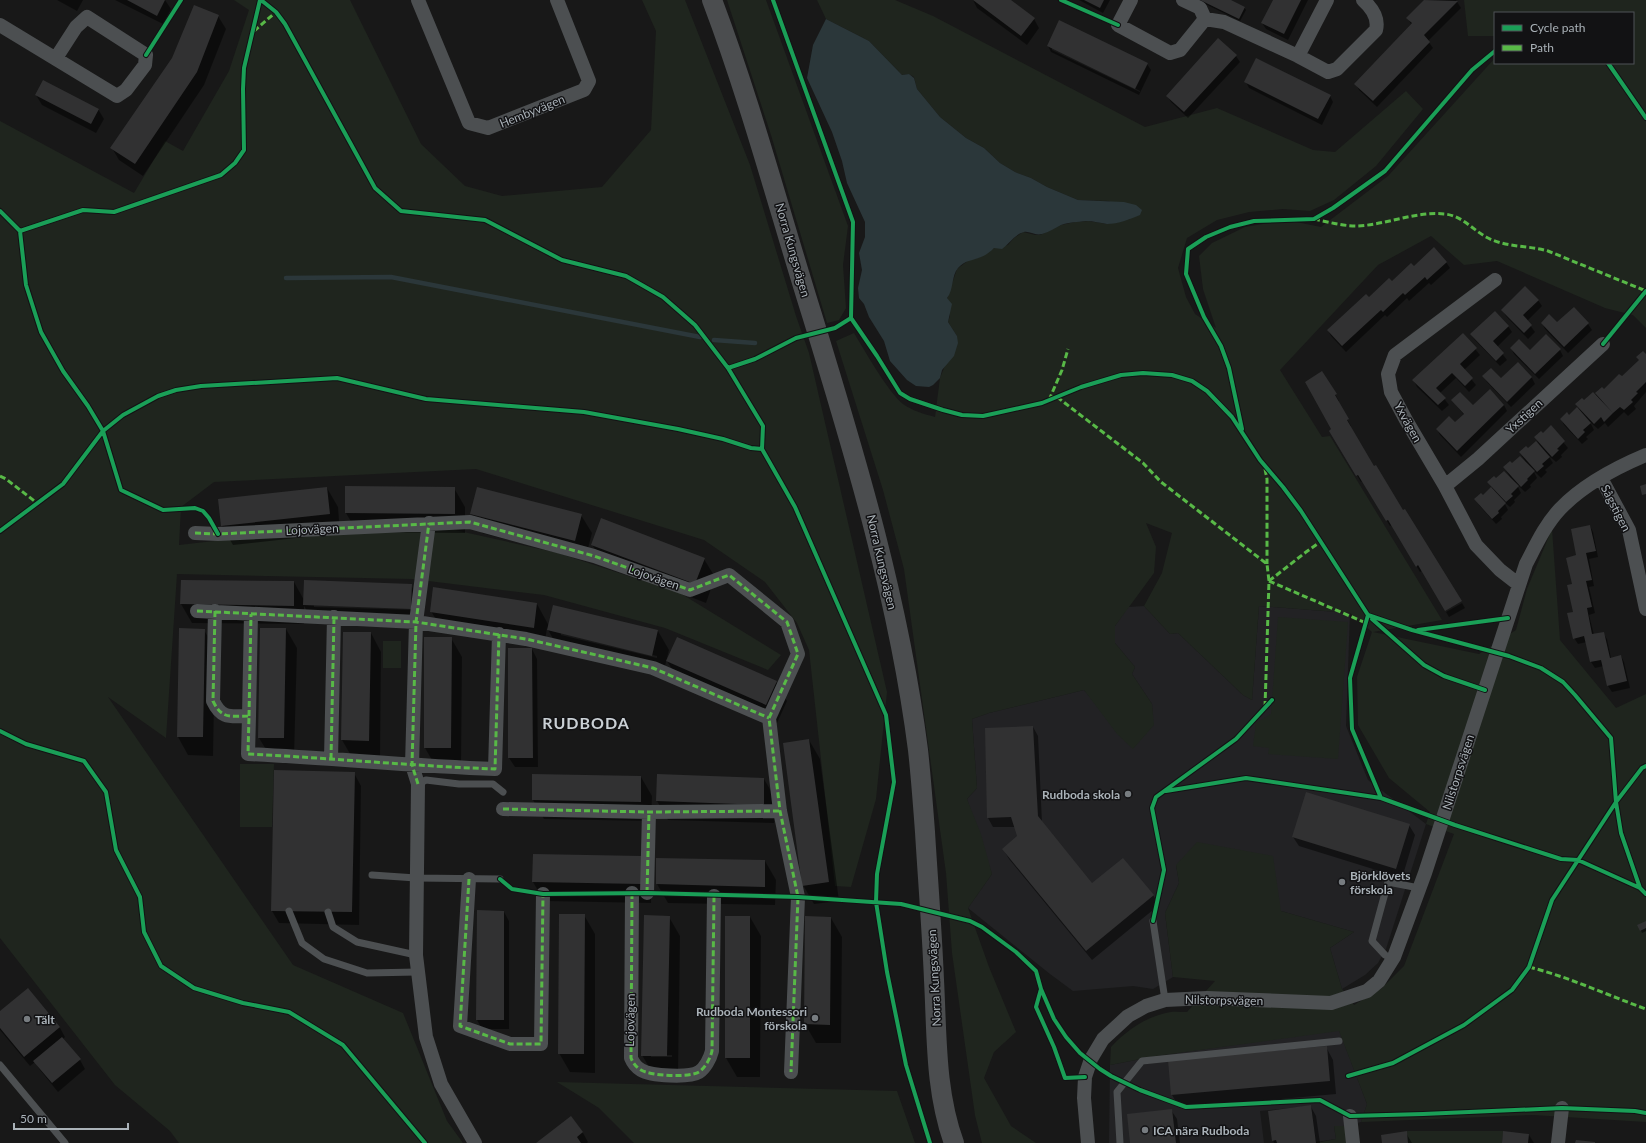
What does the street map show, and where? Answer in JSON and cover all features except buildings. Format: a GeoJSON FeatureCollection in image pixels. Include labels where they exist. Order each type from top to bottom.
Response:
{"type":"FeatureCollection","features":[{"type":"Feature","properties":{"kind":"main road","name":"Norra Kungsvägen"},"geometry":{"type":"LineString","coordinates":[[712,0],[749,106],[866,497],[884,564],[907,677],[918,752],[930,910],[938,1071],[946,1117],[954,1143]]}},
{"type":"Feature","properties":{"kind":"street","name":"Hembyvägen"},"geometry":{"type":"LineString","coordinates":[[418,0],[469,123],[488,128],[584,90],[589,80],[557,0]]}},
{"type":"Feature","properties":{"kind":"street"},"geometry":{"type":"LineString","coordinates":[[1131,0],[1118,25],[1170,53],[1180,50],[1205,19]]}},
{"type":"Feature","properties":{"kind":"street"},"geometry":{"type":"LineString","coordinates":[[1183,0],[1200,8],[1205,19]]}},
{"type":"Feature","properties":{"kind":"street"},"geometry":{"type":"LineString","coordinates":[[1298,56],[1327,0]]}},
{"type":"Feature","properties":{"kind":"street"},"geometry":{"type":"LineString","coordinates":[[1205,19],[1224,22],[1298,56],[1328,72],[1337,69],[1376,30],[1376,18],[1363,0]]}},
{"type":"Feature","properties":{"kind":"street"},"geometry":{"type":"LineString","coordinates":[[0,25],[118,96],[126,90],[145,65],[146,55],[87,16],[76,27],[56,58]]}},
{"type":"Feature","properties":{"kind":"street","name":"Yxvägen"},"geometry":{"type":"LineString","coordinates":[[1495,280],[1395,355],[1388,374],[1391,392],[1445,486],[1476,544],[1500,570],[1518,584]]}},
{"type":"Feature","properties":{"kind":"street","name":"Yxstigen"},"geometry":{"type":"LineString","coordinates":[[1445,486],[1478,459],[1603,344]]}},
{"type":"Feature","properties":{"kind":"street","name":"Nilstorpsvägen"},"geometry":{"type":"LineString","coordinates":[[1088,1143],[1084,1098],[1085,1077],[1091,1059],[1103,1039],[1128,1016],[1146,1006],[1165,1000],[1207,998],[1331,1003],[1367,991],[1379,981],[1392,959],[1419,888],[1483,698],[1518,584],[1526,564],[1541,535],[1560,509],[1589,485],[1624,464],[1646,456]]}},
{"type":"Feature","properties":{"kind":"street","name":"Sågstigen"},"geometry":{"type":"LineString","coordinates":[[1601,478],[1629,530],[1646,609]]}},
{"type":"Feature","properties":{"kind":"street","name":"Lojovägen"},"geometry":{"type":"LineString","coordinates":[[195,533],[218,534],[470,522],[594,556],[690,590],[729,575],[787,622],[798,654],[769,718]]}},
{"type":"Feature","properties":{"kind":"street"},"geometry":{"type":"LineString","coordinates":[[429,523],[416,622],[412,766],[418,784],[416,878],[417,972],[426,1037],[441,1084],[475,1143]]}},
{"type":"Feature","properties":{"kind":"street"},"geometry":{"type":"LineString","coordinates":[[197,610],[416,622],[526,639],[653,668],[769,718],[780,812],[798,897],[791,1072]]}},
{"type":"Feature","properties":{"kind":"street"},"geometry":{"type":"LineString","coordinates":[[215,611],[213,701],[220,714],[224,716],[249,716]]}},
{"type":"Feature","properties":{"kind":"street"},"geometry":{"type":"LineString","coordinates":[[251,614],[248,754],[412,766],[495,769],[498,634]]}},
{"type":"Feature","properties":{"kind":"street"},"geometry":{"type":"LineString","coordinates":[[331,759],[334,617]]}},
{"type":"Feature","properties":{"kind":"street"},"geometry":{"type":"LineString","coordinates":[[503,808],[649,812],[780,812]]}},
{"type":"Feature","properties":{"kind":"street"},"geometry":{"type":"LineString","coordinates":[[647,893],[649,812]]}},
{"type":"Feature","properties":{"kind":"street"},"geometry":{"type":"LineString","coordinates":[[469,879],[460,1026],[510,1044],[541,1044],[543,894]]}},
{"type":"Feature","properties":{"kind":"street","name":"Lojovägen"},"geometry":{"type":"LineString","coordinates":[[632,893],[631,1058],[640,1070],[649,1074],[691,1076],[699,1072],[710,1057],[712,1051],[714,896]]}},
{"type":"Feature","properties":{"kind":"street"},"geometry":{"type":"LineString","coordinates":[[1558,1143],[1562,1108]]}},
{"type":"Feature","properties":{"kind":"street"},"geometry":{"type":"LineString","coordinates":[[1350,1116],[1353,1143]]}},
{"type":"Feature","properties":{"kind":"lane"},"geometry":{"type":"LineString","coordinates":[[418,784],[426,780],[459,784],[493,784],[504,792]]}},
{"type":"Feature","properties":{"kind":"lane"},"geometry":{"type":"LineString","coordinates":[[372,874],[416,878],[500,879]]}},
{"type":"Feature","properties":{"kind":"lane"},"geometry":{"type":"LineString","coordinates":[[1392,959],[1372,941],[1388,882],[1419,888]]}},
{"type":"Feature","properties":{"kind":"lane"},"geometry":{"type":"LineString","coordinates":[[289,911],[302,943],[324,959],[367,973],[417,972]]}},
{"type":"Feature","properties":{"kind":"lane"},"geometry":{"type":"LineString","coordinates":[[328,912],[333,927],[357,942],[416,956]]}},
{"type":"Feature","properties":{"kind":"lane"},"geometry":{"type":"LineString","coordinates":[[1153,921],[1165,1000]]}},
{"type":"Feature","properties":{"kind":"lane"},"geometry":{"type":"LineString","coordinates":[[1120,1143],[1117,1092],[1142,1061],[1339,1041]]}},
{"type":"Feature","properties":{"kind":"lane"},"geometry":{"type":"LineString","coordinates":[[0,1065],[66,1143]]}},
{"type":"Feature","properties":{"kind":"shaded area"},"geometry":{"type":"Polygon","coordinates":[[[234,0],[350,0],[421,144],[465,186],[502,196],[602,187],[651,130],[656,31],[642,0],[685,0],[750,165],[796,316],[809,353],[887,692],[876,799],[851,887],[835,886],[809,650],[797,623],[765,582],[704,540],[476,469],[214,482],[181,507],[179,545],[259,536],[450,529],[558,553],[680,593],[781,655],[768,670],[665,628],[544,595],[412,579],[177,574],[166,738],[108,697],[293,965],[403,1013],[447,1121],[463,1143],[179,1143],[170,1131],[115,1085],[0,938],[0,121],[134,193],[165,141],[183,151],[229,71],[249,10],[234,0]]]}},
{"type":"Feature","properties":{"kind":"shaded area"},"geometry":{"type":"Polygon","coordinates":[[[727,0],[766,0],[848,226],[843,265],[846,308],[839,320],[827,323],[771,135],[727,0]]]}},
{"type":"Feature","properties":{"kind":"shaded area"},"geometry":{"type":"Polygon","coordinates":[[[817,0],[895,0],[933,16],[1145,127],[1217,108],[1313,150],[1335,152],[1406,91],[1423,109],[1376,166],[1334,200],[1310,211],[1283,209],[1249,212],[1217,220],[1187,238],[1178,268],[1186,297],[1195,314],[1216,328],[1203,289],[1199,256],[1212,243],[1245,227],[1286,220],[1321,227],[1388,176],[1494,59],[1494,64],[1634,64],[1634,12],[1494,12],[1494,36],[1468,36],[1464,0],[1646,0],[1646,328],[1633,315],[1605,308],[1497,261],[1464,265],[1431,236],[1378,265],[1280,370],[1322,437],[1330,436],[1442,620],[1373,632],[1479,654],[1516,630],[1527,589],[1552,529],[1560,640],[1616,708],[1646,694],[1646,1122],[1533,1115],[1361,1122],[1367,1104],[1339,1031],[1156,1056],[1110,1065],[1111,1047],[1129,1031],[1150,1018],[1158,1015],[1171,1012],[1187,1012],[1215,981],[1173,977],[1165,913],[1179,883],[1176,865],[1197,842],[1273,856],[1281,911],[1354,932],[1330,948],[1342,989],[1354,1005],[1382,988],[1404,966],[1454,834],[1426,824],[1430,812],[1389,778],[1358,725],[1357,677],[1372,632],[1350,613],[1259,606],[1252,700],[1243,695],[1178,633],[1170,634],[1144,606],[1162,573],[1172,533],[1146,523],[1156,547],[1154,573],[1115,626],[1115,643],[1135,667],[1132,674],[1152,704],[1154,725],[1133,749],[1117,734],[1084,690],[989,713],[972,719],[977,788],[967,799],[981,834],[992,874],[968,908],[989,967],[1016,1032],[994,1052],[984,1078],[1011,1126],[1036,1143],[982,1143],[975,1115],[952,953],[946,873],[904,569],[883,490],[836,341],[854,333],[877,371],[897,398],[911,409],[935,417],[940,378],[957,336],[948,322],[950,316],[947,298],[957,269],[969,260],[980,257],[994,248],[1008,245],[1014,238],[1023,232],[1040,235],[1061,225],[1075,222],[1088,221],[1107,224],[1130,219],[1109,201],[1078,200],[1015,172],[1000,163],[984,148],[966,138],[940,117],[917,89],[914,77],[909,74],[902,75],[869,41],[826,19],[817,0]]]}},
{"type":"Feature","properties":{"kind":"shaded area"},"geometry":{"type":"Polygon","coordinates":[[[826,19],[869,41],[902,75],[909,74],[914,78],[917,89],[940,117],[966,138],[984,148],[1000,163],[1015,172],[1078,200],[1124,202],[1136,205],[1142,210],[1140,215],[1129,220],[1116,223],[1107,224],[1086,221],[1064,224],[1042,234],[1024,232],[1015,237],[1002,249],[994,248],[985,255],[961,265],[956,271],[951,291],[947,298],[952,304],[948,322],[957,336],[958,343],[954,356],[942,370],[940,378],[929,387],[916,386],[907,380],[890,361],[884,341],[869,317],[864,304],[859,298],[858,288],[862,270],[859,253],[865,237],[865,222],[847,183],[842,161],[832,132],[807,78],[813,45],[826,19]]]}},
{"type":"Feature","properties":{"kind":"shaded area","name":"Rudboda skola"},"geometry":{"type":"Polygon","coordinates":[[[1144,606],[1170,634],[1178,633],[1243,695],[1252,700],[1259,606],[1350,613],[1346,726],[1368,780],[1426,824],[1386,949],[1378,963],[1365,975],[1342,989],[1330,948],[1354,932],[1281,911],[1176,865],[1179,883],[1165,913],[1173,977],[1153,989],[1133,986],[1073,991],[968,908],[992,874],[967,799],[977,788],[972,719],[989,713],[1084,690],[1133,748],[1153,725],[1152,704],[1132,674],[1135,667],[1115,643],[1115,626],[1128,607],[1144,606]]]}},
{"type":"Feature","properties":{"kind":"shaded area"},"geometry":{"type":"Polygon","coordinates":[[[1278,617],[1348,622],[1338,759],[1268,754],[1269,748],[1253,746],[1256,723],[1271,714],[1278,617]]]}},
{"type":"Feature","properties":{"kind":"shaded area"},"geometry":{"type":"Polygon","coordinates":[[[383,641],[401,641],[401,668],[383,668],[383,641]]]}},
{"type":"Feature","properties":{"kind":"shaded area"},"geometry":{"type":"Polygon","coordinates":[[[240,764],[274,764],[272,827],[240,827],[240,764]]]}},
{"type":"Feature","properties":{"kind":"shaded area"},"geometry":{"type":"Polygon","coordinates":[[[1339,1030],[1367,1104],[1361,1122],[1347,1126],[1334,1126],[1336,1139],[1316,1142],[1311,1106],[1260,1111],[1264,1143],[1109,1143],[1110,1065],[1156,1056],[1339,1030]]]}},
{"type":"Feature","properties":{"kind":"shaded area"},"geometry":{"type":"Polygon","coordinates":[[[557,1082],[897,1091],[915,1143],[634,1143],[599,1108],[557,1082]]]}},
{"type":"Feature","properties":{"kind":"shaded area"},"geometry":{"type":"Polygon","coordinates":[[[1334,1126],[1347,1126],[1349,1143],[1316,1143],[1336,1139],[1334,1126]]]}},
{"type":"Feature","properties":{"kind":"shaded area"},"geometry":{"type":"Polygon","coordinates":[[[1407,1131],[1503,1131],[1502,1143],[1408,1143],[1407,1131]]]}},
{"type":"Feature","properties":{"kind":"waterway"},"geometry":{"type":"LineString","coordinates":[[286,278],[391,277],[700,337]]}},
{"type":"Feature","properties":{"kind":"waterway"},"geometry":{"type":"LineString","coordinates":[[714,340],[755,343]]}},
{"type":"Feature","properties":{"kind":"marked path"},"geometry":{"type":"LineString","coordinates":[[254,31],[276,12]]}},
{"type":"Feature","properties":{"kind":"marked path"},"geometry":{"type":"LineString","coordinates":[[1314,219],[1340,225],[1357,226],[1423,214],[1450,215],[1456,217],[1494,241],[1509,245],[1548,251],[1646,291]]}},
{"type":"Feature","properties":{"kind":"marked path"},"geometry":{"type":"LineString","coordinates":[[1049,400],[1062,370],[1068,349]]}},
{"type":"Feature","properties":{"kind":"marked path"},"geometry":{"type":"LineString","coordinates":[[1057,397],[1143,463],[1161,482],[1267,564],[1269,581]]}},
{"type":"Feature","properties":{"kind":"marked path"},"geometry":{"type":"LineString","coordinates":[[1265,469],[1267,479],[1267,564]]}},
{"type":"Feature","properties":{"kind":"marked path"},"geometry":{"type":"LineString","coordinates":[[0,476],[37,503]]}},
{"type":"Feature","properties":{"kind":"marked path"},"geometry":{"type":"LineString","coordinates":[[195,533],[218,534],[470,522],[594,556],[690,590],[729,575],[787,622],[798,654],[769,718],[780,811],[798,897],[791,1072]]}},
{"type":"Feature","properties":{"kind":"marked path"},"geometry":{"type":"LineString","coordinates":[[418,784],[412,765],[416,622],[429,523]]}},
{"type":"Feature","properties":{"kind":"marked path"},"geometry":{"type":"LineString","coordinates":[[1269,581],[1320,542]]}},
{"type":"Feature","properties":{"kind":"marked path"},"geometry":{"type":"LineString","coordinates":[[1265,707],[1269,581],[1366,623]]}},
{"type":"Feature","properties":{"kind":"marked path"},"geometry":{"type":"LineString","coordinates":[[197,611],[416,622],[526,639],[653,668],[769,718]]}},
{"type":"Feature","properties":{"kind":"marked path"},"geometry":{"type":"LineString","coordinates":[[215,611],[213,701],[216,707],[228,716],[249,716],[248,754],[495,769],[499,634]]}},
{"type":"Feature","properties":{"kind":"marked path"},"geometry":{"type":"LineString","coordinates":[[249,716],[251,614]]}},
{"type":"Feature","properties":{"kind":"marked path"},"geometry":{"type":"LineString","coordinates":[[331,759],[334,617]]}},
{"type":"Feature","properties":{"kind":"marked path"},"geometry":{"type":"LineString","coordinates":[[503,809],[649,812],[780,811]]}},
{"type":"Feature","properties":{"kind":"marked path"},"geometry":{"type":"LineString","coordinates":[[647,893],[649,812]]}},
{"type":"Feature","properties":{"kind":"marked path"},"geometry":{"type":"LineString","coordinates":[[469,879],[460,1026],[510,1044],[541,1044],[543,894]]}},
{"type":"Feature","properties":{"kind":"marked path"},"geometry":{"type":"LineString","coordinates":[[632,893],[631,1058],[635,1065],[641,1070],[653,1074],[670,1076],[687,1075],[699,1072],[707,1063],[712,1051],[714,896]]}},
{"type":"Feature","properties":{"kind":"marked path"},"geometry":{"type":"LineString","coordinates":[[1529,967],[1573,981],[1646,1009]]}},
{"type":"Feature","properties":{"kind":"cycle path"},"geometry":{"type":"LineString","coordinates":[[146,55],[181,0]]}},
{"type":"Feature","properties":{"kind":"cycle path"},"geometry":{"type":"LineString","coordinates":[[20,231],[83,210],[114,212],[221,175],[235,163],[244,150],[244,68],[260,0]]}},
{"type":"Feature","properties":{"kind":"cycle path"},"geometry":{"type":"LineString","coordinates":[[261,0],[276,12],[285,24],[375,188],[401,211],[485,220],[562,260],[626,276],[663,297],[695,325],[728,368],[763,426],[762,449]]}},
{"type":"Feature","properties":{"kind":"cycle path"},"geometry":{"type":"LineString","coordinates":[[773,0],[853,222],[851,318],[900,393],[910,399],[943,410],[962,415],[983,416],[1042,403],[1081,387],[1121,375],[1143,373],[1172,375],[1192,381],[1207,391],[1232,417],[1260,460],[1301,511],[1368,615],[1412,630],[1509,656],[1541,668],[1563,682],[1575,695],[1611,738],[1616,802],[1621,833],[1640,888],[1646,894]]}},
{"type":"Feature","properties":{"kind":"cycle path"},"geometry":{"type":"LineString","coordinates":[[1061,0],[1118,25]]}},
{"type":"Feature","properties":{"kind":"cycle path"},"geometry":{"type":"LineString","coordinates":[[1242,429],[1229,368],[1221,346],[1204,317],[1186,274],[1188,249],[1206,237],[1230,227],[1254,221],[1314,219],[1333,208],[1385,171],[1472,70],[1494,52]]}},
{"type":"Feature","properties":{"kind":"cycle path"},"geometry":{"type":"LineString","coordinates":[[1609,64],[1646,118]]}},
{"type":"Feature","properties":{"kind":"cycle path"},"geometry":{"type":"LineString","coordinates":[[0,211],[20,231],[26,285],[41,332],[63,371],[88,406],[103,431],[121,490],[163,510],[195,508],[203,511],[209,518],[218,534]]}},
{"type":"Feature","properties":{"kind":"cycle path"},"geometry":{"type":"LineString","coordinates":[[1603,344],[1646,291]]}},
{"type":"Feature","properties":{"kind":"cycle path"},"geometry":{"type":"LineString","coordinates":[[728,368],[755,359],[796,338],[835,328],[851,318]]}},
{"type":"Feature","properties":{"kind":"cycle path"},"geometry":{"type":"LineString","coordinates":[[0,531],[63,484],[103,431],[123,415],[158,396],[176,390],[201,386],[337,378],[426,399],[584,412],[678,429],[723,439],[751,448],[762,449],[795,507],[886,715],[894,782],[877,874],[876,902],[887,972],[906,1065],[930,1143]]}},
{"type":"Feature","properties":{"kind":"cycle path"},"geometry":{"type":"LineString","coordinates":[[1368,615],[1350,678],[1352,729],[1381,798],[1455,825],[1561,859],[1578,860],[1640,888]]}},
{"type":"Feature","properties":{"kind":"cycle path"},"geometry":{"type":"LineString","coordinates":[[1418,630],[1508,618]]}},
{"type":"Feature","properties":{"kind":"cycle path"},"geometry":{"type":"LineString","coordinates":[[1372,619],[1424,665],[1444,676],[1485,690]]}},
{"type":"Feature","properties":{"kind":"cycle path"},"geometry":{"type":"LineString","coordinates":[[1153,921],[1164,870],[1152,808],[1156,797],[1236,739],[1272,700]]}},
{"type":"Feature","properties":{"kind":"cycle path"},"geometry":{"type":"LineString","coordinates":[[0,731],[26,744],[84,761],[106,792],[116,850],[140,897],[144,932],[161,966],[194,988],[243,1003],[289,1012],[343,1045],[425,1143]]}},
{"type":"Feature","properties":{"kind":"cycle path"},"geometry":{"type":"LineString","coordinates":[[1348,1076],[1393,1063],[1464,1025],[1512,990],[1529,967],[1552,900],[1616,802],[1642,768],[1646,766]]}},
{"type":"Feature","properties":{"kind":"cycle path"},"geometry":{"type":"LineString","coordinates":[[1166,791],[1246,778],[1381,798]]}},
{"type":"Feature","properties":{"kind":"cycle path"},"geometry":{"type":"LineString","coordinates":[[500,879],[512,889],[543,894],[647,893],[798,897],[901,904],[970,921],[982,927],[1016,952],[1036,971],[1041,989],[1054,1019],[1066,1037],[1080,1053],[1111,1076],[1140,1090],[1186,1107],[1320,1100],[1350,1116],[1562,1108],[1635,1111],[1646,1113]]}},
{"type":"Feature","properties":{"kind":"cycle path"},"geometry":{"type":"LineString","coordinates":[[1041,989],[1036,1007],[1054,1047],[1065,1078],[1085,1077]]}},
{"type":"Feature","properties":{"kind":"place","name":"Rudboda skola"},"geometry":{"type":"Point","coordinates":[1128,794]}},
{"type":"Feature","properties":{"kind":"place","name":"Björklövets förskola"},"geometry":{"type":"Point","coordinates":[1342,882]}},
{"type":"Feature","properties":{"kind":"place","name":"Rudboda Montessori förskola"},"geometry":{"type":"Point","coordinates":[815,1018]}},
{"type":"Feature","properties":{"kind":"place","name":"Tält"},"geometry":{"type":"Point","coordinates":[27,1019]}},
{"type":"Feature","properties":{"kind":"place","name":"ICA nära Rudboda"},"geometry":{"type":"Point","coordinates":[1145,1130]}},
{"type":"Feature","properties":{"kind":"district","name":"RUDBODA"},"geometry":{"type":"Point","coordinates":[586,722]}}]}
